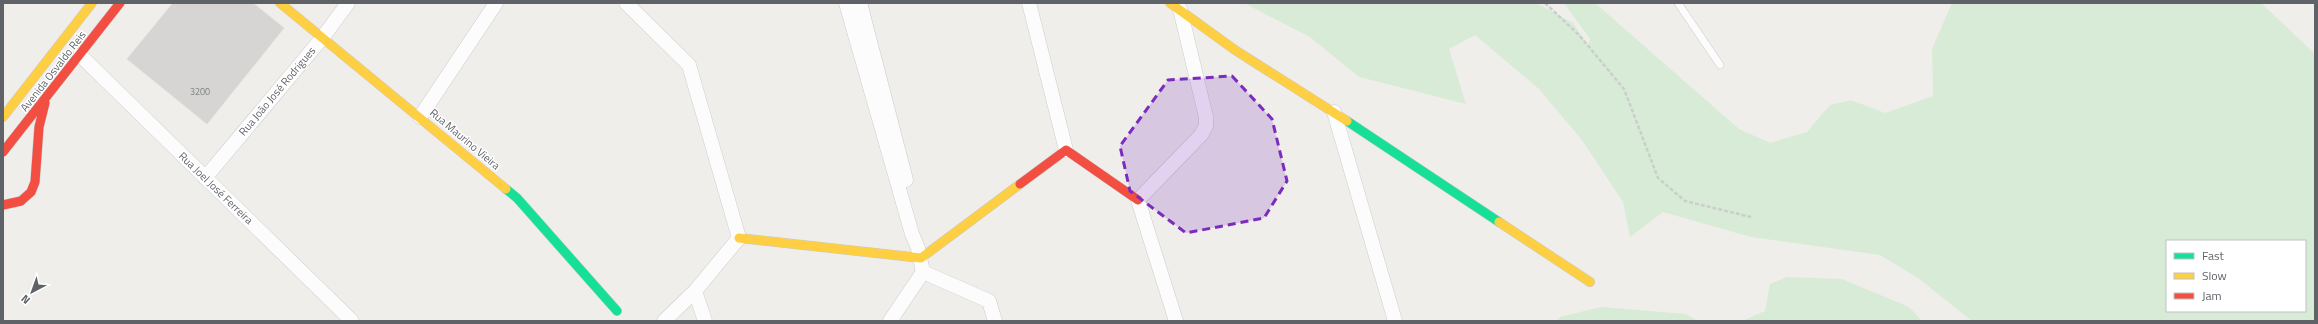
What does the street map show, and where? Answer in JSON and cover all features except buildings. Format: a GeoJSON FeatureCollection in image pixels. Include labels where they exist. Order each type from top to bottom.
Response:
{"type":"FeatureCollection","features":[{"type":"Feature","properties":{"kind":"street","name":"Avenida Osvaldo Reis"},"geometry":{"type":"LineString","coordinates":[[3,117],[92,3]]}},
{"type":"Feature","properties":{"kind":"street","name":"Avenida Osvaldo Reis"},"geometry":{"type":"LineString","coordinates":[[3,152],[45,101],[120,3]]}},
{"type":"Feature","properties":{"kind":"street","name":"Rua Maurino Vieira"},"geometry":{"type":"LineString","coordinates":[[280,3],[323,36],[517,198],[617,311]]}},
{"type":"Feature","properties":{"kind":"street","name":"Rua João José Rodrigues"},"geometry":{"type":"LineString","coordinates":[[205,178],[323,36],[348,3]]}},
{"type":"Feature","properties":{"kind":"street"},"geometry":{"type":"LineString","coordinates":[[420,117],[496,3]]}},
{"type":"Feature","properties":{"kind":"street"},"geometry":{"type":"LineString","coordinates":[[626,3],[689,65],[739,238]]}},
{"type":"Feature","properties":{"kind":"street"},"geometry":{"type":"LineString","coordinates":[[846,3],[912,234],[920,253]]}},
{"type":"Feature","properties":{"kind":"street"},"geometry":{"type":"LineString","coordinates":[[860,3],[920,233],[920,253],[923,272],[890,321]]}},
{"type":"Feature","properties":{"kind":"street"},"geometry":{"type":"LineString","coordinates":[[1029,3],[1066,150],[1138,200],[1176,321]]}},
{"type":"Feature","properties":{"kind":"street"},"geometry":{"type":"LineString","coordinates":[[1138,200],[1201,135],[1206,126],[1206,118],[1175,6]]}},
{"type":"Feature","properties":{"kind":"street"},"geometry":{"type":"LineString","coordinates":[[1175,6],[1235,50],[1334,112],[1590,282]]}},
{"type":"Feature","properties":{"kind":"street","name":"Rua Joel José Ferreira"},"geometry":{"type":"LineString","coordinates":[[80,55],[352,321]]}},
{"type":"Feature","properties":{"kind":"street"},"geometry":{"type":"LineString","coordinates":[[3,205],[21,201],[31,192],[35,182],[39,127],[45,101]]}},
{"type":"Feature","properties":{"kind":"street"},"geometry":{"type":"LineString","coordinates":[[1334,112],[1395,321]]}},
{"type":"Feature","properties":{"kind":"street"},"geometry":{"type":"LineString","coordinates":[[739,238],[920,253],[1066,150]]}},
{"type":"Feature","properties":{"kind":"street"},"geometry":{"type":"LineString","coordinates":[[664,321],[695,290],[739,238]]}},
{"type":"Feature","properties":{"kind":"street"},"geometry":{"type":"LineString","coordinates":[[923,272],[989,301],[995,321]]}},
{"type":"Feature","properties":{"kind":"street"},"geometry":{"type":"LineString","coordinates":[[695,290],[704,321]]}},
{"type":"Feature","properties":{"kind":"lane"},"geometry":{"type":"LineString","coordinates":[[1678,3],[1720,65]]}},
{"type":"Feature","properties":{"kind":"path"},"geometry":{"type":"LineString","coordinates":[[1545,3],[1579,34],[1624,89],[1658,178],[1685,201],[1751,217]]}},
{"type":"Feature","properties":{"kind":"highlighted area"},"geometry":{"type":"Polygon","coordinates":[[[1232,76],[1272,119],[1287,181],[1264,218],[1186,233],[1130,191],[1120,146],[1168,80],[1232,76]]]}},
{"type":"Feature","properties":{"kind":"green space"},"geometry":{"type":"Polygon","coordinates":[[[1244,3],[1536,3],[1573,23],[1588,45],[1590,39],[1564,3],[1595,3],[1739,129],[1770,143],[1807,132],[1830,105],[1851,100],[1885,113],[1933,96],[1932,49],[1952,3],[2261,3],[2315,54],[2315,321],[1972,321],[1918,278],[1880,255],[1751,237],[1663,212],[1630,237],[1623,202],[1582,140],[1539,89],[1475,35],[1449,49],[1466,104],[1359,77],[1310,37],[1244,3]]]}},
{"type":"Feature","properties":{"kind":"green space"},"geometry":{"type":"Polygon","coordinates":[[[1787,277],[1842,279],[1909,307],[1922,321],[1742,321],[1765,311],[1770,284],[1787,277]]]}},
{"type":"Feature","properties":{"kind":"green space"},"geometry":{"type":"Polygon","coordinates":[[[1601,307],[1686,314],[1698,321],[1557,321],[1560,317],[1601,307]]]}},
{"type":"Feature","properties":{"kind":"traffic: fast"},"geometry":{"type":"LineString","coordinates":[[1347,121],[1499,222]]}},
{"type":"Feature","properties":{"kind":"traffic: fast"},"geometry":{"type":"LineString","coordinates":[[506,189],[517,198],[617,311]]}},
{"type":"Feature","properties":{"kind":"traffic: slow"},"geometry":{"type":"LineString","coordinates":[[3,117],[92,3]]}},
{"type":"Feature","properties":{"kind":"traffic: slow"},"geometry":{"type":"LineString","coordinates":[[280,3],[506,189]]}},
{"type":"Feature","properties":{"kind":"traffic: slow"},"geometry":{"type":"LineString","coordinates":[[1170,3],[1235,50],[1347,121]]}},
{"type":"Feature","properties":{"kind":"traffic: slow"},"geometry":{"type":"LineString","coordinates":[[739,238],[921,258],[1020,184]]}},
{"type":"Feature","properties":{"kind":"traffic: slow"},"geometry":{"type":"LineString","coordinates":[[1499,222],[1590,282]]}},
{"type":"Feature","properties":{"kind":"traffic: jam"},"geometry":{"type":"LineString","coordinates":[[3,152],[120,3]]}},
{"type":"Feature","properties":{"kind":"traffic: jam"},"geometry":{"type":"LineString","coordinates":[[3,205],[21,201],[31,192],[35,182],[39,127],[45,103]]}},
{"type":"Feature","properties":{"kind":"traffic: jam"},"geometry":{"type":"LineString","coordinates":[[1020,184],[1066,150],[1138,200]]}}]}
